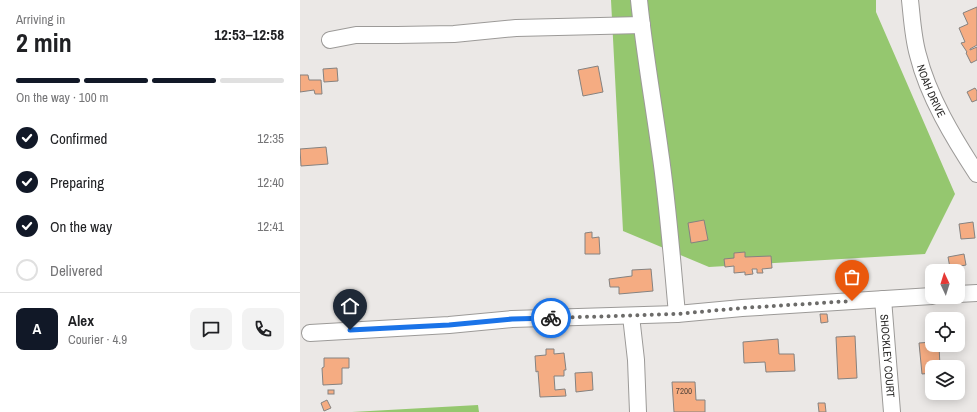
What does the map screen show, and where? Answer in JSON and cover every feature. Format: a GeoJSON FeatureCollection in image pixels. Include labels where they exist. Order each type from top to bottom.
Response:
{"type":"FeatureCollection","features":[{"type":"Feature","properties":{"kind":"street"},"geometry":{"type":"LineString","coordinates":[[639,0],[668,217],[677,314]]}},
{"type":"Feature","properties":{"kind":"street","name":"NOAH DRIVE"},"geometry":{"type":"LineString","coordinates":[[910,0],[917,55],[926,80],[943,118],[977,174]]}},
{"type":"Feature","properties":{"kind":"street"},"geometry":{"type":"LineString","coordinates":[[330,40],[356,35],[454,34],[516,28],[642,25]]}},
{"type":"Feature","properties":{"kind":"street"},"geometry":{"type":"LineString","coordinates":[[965,294],[977,293]]}},
{"type":"Feature","properties":{"kind":"street"},"geometry":{"type":"LineString","coordinates":[[310,333],[449,325],[512,319],[677,314],[742,308],[925,296]]}},
{"type":"Feature","properties":{"kind":"street","name":"SHOCKLEY COURT"},"geometry":{"type":"LineString","coordinates":[[883,299],[892,412]]}},
{"type":"Feature","properties":{"kind":"street"},"geometry":{"type":"LineString","coordinates":[[631,316],[636,360],[638,412]]}},
{"type":"Feature","properties":{"kind":"green space"},"geometry":{"type":"Polygon","coordinates":[[[611,0],[876,0],[876,12],[955,194],[925,254],[709,267],[623,231],[611,0]]]}},
{"type":"Feature","properties":{"kind":"green space"},"geometry":{"type":"Polygon","coordinates":[[[478,405],[479,412],[352,412],[478,405]]]}},
{"type":"Feature","properties":{"kind":"building"},"geometry":{"type":"Polygon","coordinates":[[[977,7],[977,45],[970,50],[977,47],[977,60],[971,63],[966,53],[967,52],[961,43],[965,42],[959,28],[968,24],[963,13],[977,7]]]}},
{"type":"Feature","properties":{"kind":"building"},"geometry":{"type":"Polygon","coordinates":[[[598,66],[603,92],[583,96],[578,70],[598,66]]]}},
{"type":"Feature","properties":{"kind":"building"},"geometry":{"type":"Polygon","coordinates":[[[337,68],[338,81],[324,82],[323,69],[337,68]]]}},
{"type":"Feature","properties":{"kind":"building"},"geometry":{"type":"Polygon","coordinates":[[[300,75],[308,75],[309,80],[321,80],[322,94],[315,94],[314,90],[300,92],[300,75]]]}},
{"type":"Feature","properties":{"kind":"building"},"geometry":{"type":"Polygon","coordinates":[[[975,88],[977,91],[977,100],[972,102],[967,92],[975,88]]]}},
{"type":"Feature","properties":{"kind":"building"},"geometry":{"type":"Polygon","coordinates":[[[326,147],[328,164],[301,166],[300,149],[326,147]]]}},
{"type":"Feature","properties":{"kind":"building"},"geometry":{"type":"Polygon","coordinates":[[[704,220],[708,240],[691,243],[688,223],[704,220]]]}},
{"type":"Feature","properties":{"kind":"building"},"geometry":{"type":"Polygon","coordinates":[[[973,222],[975,238],[961,239],[959,224],[973,222]]]}},
{"type":"Feature","properties":{"kind":"building"},"geometry":{"type":"Polygon","coordinates":[[[592,232],[592,238],[599,237],[600,254],[585,254],[585,233],[592,232]]]}},
{"type":"Feature","properties":{"kind":"building"},"geometry":{"type":"Polygon","coordinates":[[[745,252],[745,257],[771,256],[772,268],[762,269],[763,273],[757,273],[757,269],[752,269],[753,274],[745,275],[745,272],[734,273],[734,266],[725,267],[724,259],[734,258],[734,253],[745,252]]]}},
{"type":"Feature","properties":{"kind":"building"},"geometry":{"type":"Polygon","coordinates":[[[964,254],[966,265],[949,264],[948,257],[964,254]]]}},
{"type":"Feature","properties":{"kind":"building"},"geometry":{"type":"Polygon","coordinates":[[[651,269],[653,291],[619,294],[619,287],[610,287],[609,279],[632,276],[632,270],[651,269]]]}},
{"type":"Feature","properties":{"kind":"building"},"geometry":{"type":"Polygon","coordinates":[[[820,314],[827,314],[828,322],[821,323],[820,314]]]}},
{"type":"Feature","properties":{"kind":"building"},"geometry":{"type":"Polygon","coordinates":[[[855,336],[857,378],[838,379],[836,337],[855,336]]]}},
{"type":"Feature","properties":{"kind":"building"},"geometry":{"type":"Polygon","coordinates":[[[778,339],[779,354],[794,354],[795,371],[766,372],[765,362],[744,363],[743,342],[778,339]]]}},
{"type":"Feature","properties":{"kind":"building"},"geometry":{"type":"Polygon","coordinates":[[[919,343],[925,343],[925,352],[939,352],[940,360],[925,360],[925,374],[922,374],[919,343]]]}},
{"type":"Feature","properties":{"kind":"building"},"geometry":{"type":"Polygon","coordinates":[[[546,349],[554,349],[554,354],[564,353],[566,370],[564,370],[564,376],[554,376],[555,390],[565,389],[566,396],[540,397],[535,356],[546,355],[546,349]]]}},
{"type":"Feature","properties":{"kind":"building"},"geometry":{"type":"Polygon","coordinates":[[[324,358],[349,358],[349,368],[342,368],[342,384],[323,385],[322,368],[324,367],[324,358]]]}},
{"type":"Feature","properties":{"kind":"building"},"geometry":{"type":"Polygon","coordinates":[[[592,372],[593,390],[576,392],[575,373],[592,372]]]}},
{"type":"Feature","properties":{"kind":"building"},"geometry":{"type":"Polygon","coordinates":[[[672,382],[695,382],[696,400],[705,400],[705,412],[674,412],[672,382]]]}},
{"type":"Feature","properties":{"kind":"building"},"geometry":{"type":"Polygon","coordinates":[[[328,390],[334,390],[334,394],[328,394],[328,390]]]}},
{"type":"Feature","properties":{"kind":"building"},"geometry":{"type":"Polygon","coordinates":[[[327,400],[331,408],[324,411],[321,403],[327,400]]]}},
{"type":"Feature","properties":{"kind":"building"},"geometry":{"type":"Polygon","coordinates":[[[818,403],[825,403],[826,412],[819,412],[818,403]]]}},
{"type":"Feature","properties":{"kind":"way so far"},"geometry":{"type":"LineString","coordinates":[[551,318],[677,314],[852,301]]}},
{"type":"Feature","properties":{"kind":"route"},"geometry":{"type":"LineString","coordinates":[[350,330],[449,325],[512,319],[551,318]]}}]}
